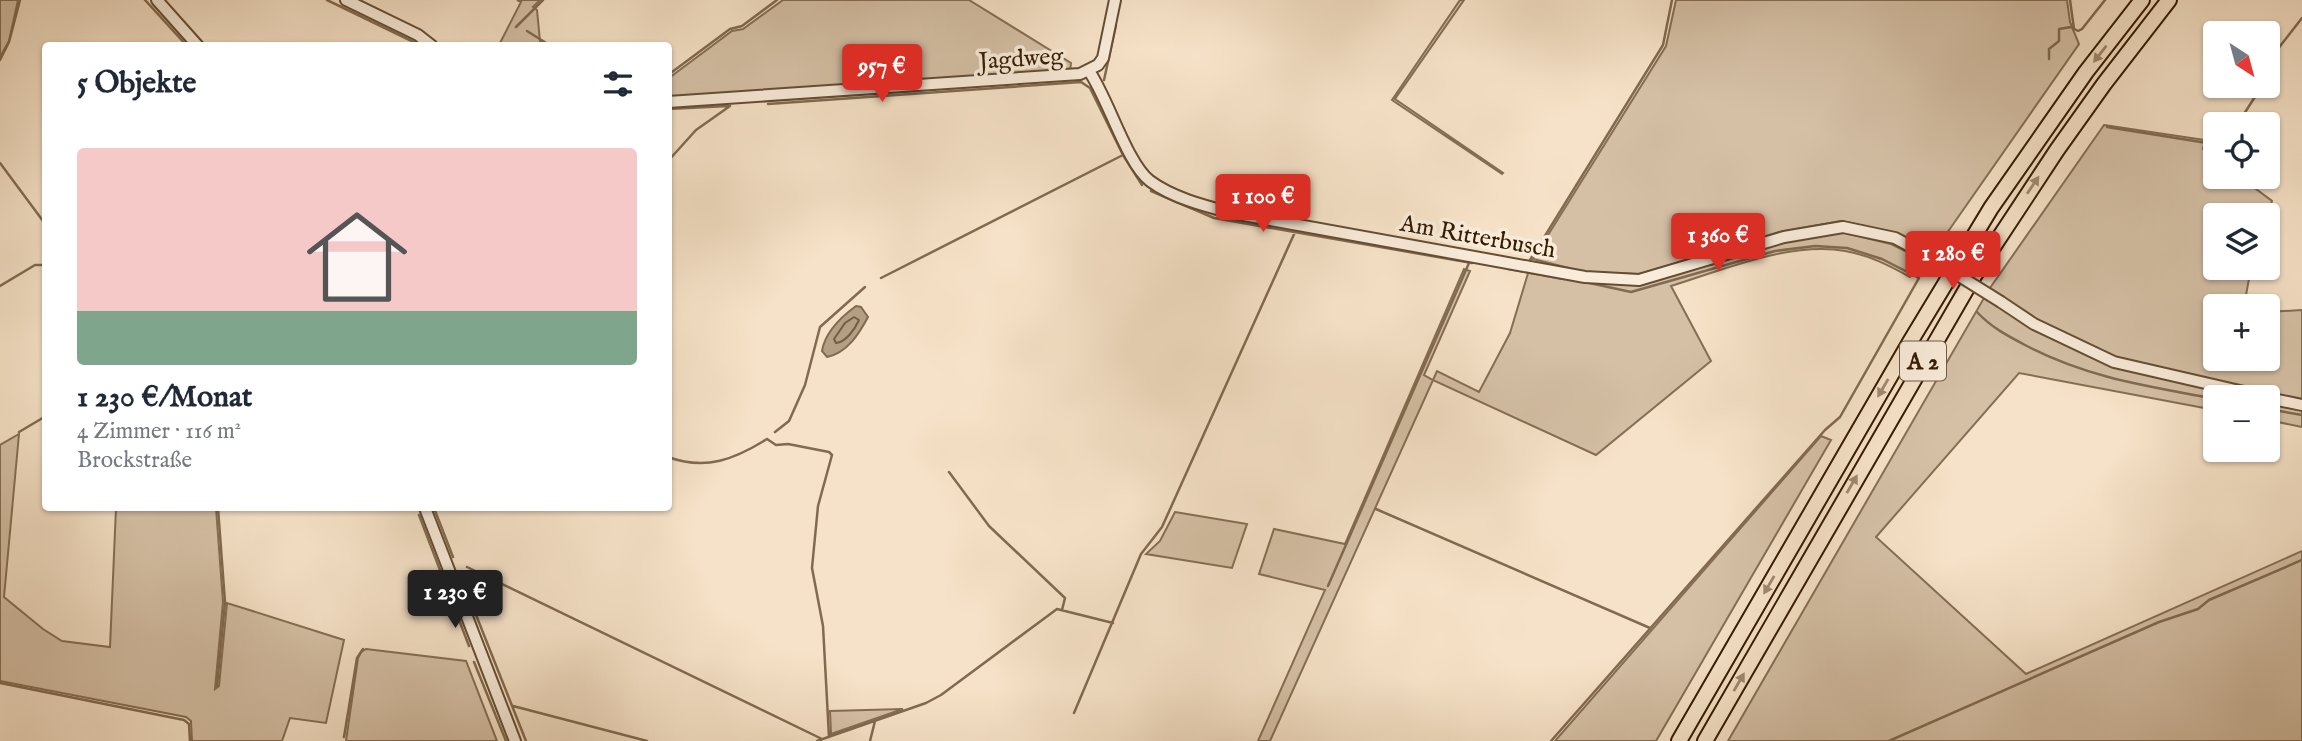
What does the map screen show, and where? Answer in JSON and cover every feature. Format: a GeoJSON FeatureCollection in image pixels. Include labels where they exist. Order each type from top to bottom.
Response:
{"type":"FeatureCollection","features":[{"type":"Feature","properties":{"kind":"highway","name":"A 2"},"geometry":{"type":"LineString","coordinates":[[1679,741],[1910,342],[1991,208],[2086,72],[2142,0]]}},
{"type":"Feature","properties":{"kind":"highway","name":"A 2"},"geometry":{"type":"LineString","coordinates":[[1705,741],[1980,267],[2057,150],[2169,0]]}},
{"type":"Feature","properties":{"kind":"street"},"geometry":{"type":"LineString","coordinates":[[157,0],[194,42]]}},
{"type":"Feature","properties":{"kind":"street"},"geometry":{"type":"LineString","coordinates":[[346,0],[418,35],[427,42]]}},
{"type":"Feature","properties":{"kind":"street","name":"Jagdweg"},"geometry":{"type":"LineString","coordinates":[[672,102],[1071,76],[1089,71],[1103,58],[1115,0]]}},
{"type":"Feature","properties":{"kind":"street","name":"Am Ritterbusch"},"geometry":{"type":"LineString","coordinates":[[1089,71],[1142,173],[1149,180],[1202,205],[1232,213],[1586,277],[1639,280],[1784,237],[1843,227],[1895,238],[2034,324],[2114,362],[2212,385]]}},
{"type":"Feature","properties":{"kind":"street","name":"Am Ritterbusch"},"geometry":{"type":"LineString","coordinates":[[2280,401],[2302,405]]}},
{"type":"Feature","properties":{"kind":"street"},"geometry":{"type":"LineString","coordinates":[[426,511],[515,741]]}},
{"type":"Feature","properties":{"kind":"shaded area"},"geometry":{"type":"Polygon","coordinates":[[[0,0],[18,0],[9,41],[0,57],[0,0]]]}},
{"type":"Feature","properties":{"kind":"shaded area"},"geometry":{"type":"Polygon","coordinates":[[[517,0],[540,0],[533,7],[537,10],[542,42],[501,42],[521,2],[517,0]]]}},
{"type":"Feature","properties":{"kind":"shaded area"},"geometry":{"type":"Polygon","coordinates":[[[783,0],[969,0],[1071,63],[1070,71],[672,97],[672,76],[732,31],[743,29],[783,0]]]}},
{"type":"Feature","properties":{"kind":"shaded area"},"geometry":{"type":"Polygon","coordinates":[[[1460,0],[1464,0],[1395,99],[1502,174],[1392,100],[1460,0]]]}},
{"type":"Feature","properties":{"kind":"shaded area"},"geometry":{"type":"Polygon","coordinates":[[[1676,0],[2067,0],[2070,22],[2079,44],[1933,253],[1897,233],[1841,221],[1779,232],[1640,274],[1585,272],[1533,259],[1666,46],[1676,0]]]}},
{"type":"Feature","properties":{"kind":"shaded area"},"geometry":{"type":"Polygon","coordinates":[[[2104,125],[2203,140],[2203,189],[2256,189],[2272,201],[2203,203],[2203,280],[2249,280],[2246,294],[2203,294],[2203,371],[2280,371],[2280,311],[2302,310],[2302,427],[2280,422],[2280,385],[2203,385],[2203,408],[2019,373],[1876,537],[2026,674],[2302,551],[2302,741],[1728,741],[1984,298],[1998,306],[2004,297],[1990,288],[2104,125]]]}},
{"type":"Feature","properties":{"kind":"shaded area"},"geometry":{"type":"Polygon","coordinates":[[[1841,232],[1891,244],[1921,259],[1910,277],[1879,261],[1854,253],[1824,249],[1802,250],[1735,265],[1671,286],[1711,361],[1596,455],[1433,380],[1437,371],[1479,392],[1510,333],[1529,270],[1635,285],[1784,241],[1841,232]]]}},
{"type":"Feature","properties":{"kind":"shaded area"},"geometry":{"type":"Polygon","coordinates":[[[1464,269],[1470,271],[1424,375],[1433,380],[1270,741],[1258,741],[1325,590],[1259,574],[1274,529],[1345,544],[1464,269]]]}},
{"type":"Feature","properties":{"kind":"shaded area"},"geometry":{"type":"Polygon","coordinates":[[[19,434],[4,597],[62,641],[110,647],[116,511],[216,511],[223,602],[215,689],[219,686],[227,603],[344,640],[326,723],[290,718],[282,741],[192,741],[191,721],[186,717],[0,681],[0,445],[19,434]]]}},
{"type":"Feature","properties":{"kind":"shaded area"},"geometry":{"type":"Polygon","coordinates":[[[1821,436],[1831,440],[1656,741],[1555,741],[1821,436]]]}},
{"type":"Feature","properties":{"kind":"shaded area"},"geometry":{"type":"Polygon","coordinates":[[[1175,512],[1247,524],[1232,568],[1146,554],[1160,541],[1175,512]]]}},
{"type":"Feature","properties":{"kind":"shaded area"},"geometry":{"type":"Polygon","coordinates":[[[366,649],[466,661],[497,741],[346,741],[358,658],[366,649]]]}},
{"type":"Feature","properties":{"kind":"shaded area"},"geometry":{"type":"Polygon","coordinates":[[[903,709],[831,734],[830,711],[903,709]]]}},
{"type":"Feature","properties":{"kind":"water"},"geometry":{"type":"Polygon","coordinates":[[[856,306],[861,307],[868,317],[846,347],[827,357],[822,351],[826,338],[839,320],[856,306]]]}},
{"type":"Feature","properties":{"kind":"waterway"},"geometry":{"type":"LineString","coordinates":[[0,60],[9,42],[20,0]]}},
{"type":"Feature","properties":{"kind":"waterway"},"geometry":{"type":"LineString","coordinates":[[145,0],[183,42]]}},
{"type":"Feature","properties":{"kind":"waterway"},"geometry":{"type":"LineString","coordinates":[[327,0],[414,42]]}},
{"type":"Feature","properties":{"kind":"waterway"},"geometry":{"type":"LineString","coordinates":[[516,27],[543,0]]}},
{"type":"Feature","properties":{"kind":"waterway"},"geometry":{"type":"LineString","coordinates":[[672,72],[730,29],[742,26],[777,0]]}},
{"type":"Feature","properties":{"kind":"waterway"},"geometry":{"type":"LineString","coordinates":[[1530,260],[1663,45],[1672,0]]}},
{"type":"Feature","properties":{"kind":"waterway"},"geometry":{"type":"LineString","coordinates":[[2070,0],[2074,29]]}},
{"type":"Feature","properties":{"kind":"waterway"},"geometry":{"type":"LineString","coordinates":[[2049,59],[2049,49],[2059,41],[2059,29],[2082,29],[2105,0]]}},
{"type":"Feature","properties":{"kind":"waterway"},"geometry":{"type":"LineString","coordinates":[[2280,46],[2302,18]]}},
{"type":"Feature","properties":{"kind":"waterway"},"geometry":{"type":"LineString","coordinates":[[1104,80],[1116,25]]}},
{"type":"Feature","properties":{"kind":"waterway"},"geometry":{"type":"LineString","coordinates":[[527,31],[545,42]]}},
{"type":"Feature","properties":{"kind":"waterway"},"geometry":{"type":"LineString","coordinates":[[768,104],[1081,82],[1090,88],[1123,155],[1142,185]]}},
{"type":"Feature","properties":{"kind":"waterway"},"geometry":{"type":"LineString","coordinates":[[2245,112],[2254,98]]}},
{"type":"Feature","properties":{"kind":"waterway"},"geometry":{"type":"LineString","coordinates":[[672,109],[728,106]]}},
{"type":"Feature","properties":{"kind":"waterway"},"geometry":{"type":"LineString","coordinates":[[672,157],[696,130],[730,106]]}},
{"type":"Feature","properties":{"kind":"waterway"},"geometry":{"type":"LineString","coordinates":[[2107,127],[2203,142]]}},
{"type":"Feature","properties":{"kind":"waterway"},"geometry":{"type":"LineString","coordinates":[[881,278],[1121,156]]}},
{"type":"Feature","properties":{"kind":"waterway"},"geometry":{"type":"LineString","coordinates":[[0,163],[42,220]]}},
{"type":"Feature","properties":{"kind":"waterway"},"geometry":{"type":"LineString","coordinates":[[1151,191],[1214,218],[1472,263]]}},
{"type":"Feature","properties":{"kind":"waterway"},"geometry":{"type":"LineString","coordinates":[[1074,713],[1141,554],[1162,527],[1295,232]]}},
{"type":"Feature","properties":{"kind":"waterway"},"geometry":{"type":"LineString","coordinates":[[1551,741],[1825,430],[1840,417],[1919,278],[1882,259],[1847,248],[1815,246],[1775,251],[1631,292],[1585,282]]}},
{"type":"Feature","properties":{"kind":"waterway"},"geometry":{"type":"LineString","coordinates":[[1328,586],[1469,263]]}},
{"type":"Feature","properties":{"kind":"waterway"},"geometry":{"type":"LineString","coordinates":[[0,286],[35,265],[42,265]]}},
{"type":"Feature","properties":{"kind":"waterway"},"geometry":{"type":"LineString","coordinates":[[1509,269],[1564,279]]}},
{"type":"Feature","properties":{"kind":"waterway"},"geometry":{"type":"LineString","coordinates":[[775,432],[789,421],[805,385],[820,327],[865,287]]}},
{"type":"Feature","properties":{"kind":"waterway"},"geometry":{"type":"LineString","coordinates":[[1977,312],[2011,338],[2072,366],[2118,380],[2203,397]]}},
{"type":"Feature","properties":{"kind":"waterway"},"geometry":{"type":"LineString","coordinates":[[2280,411],[2302,415]]}},
{"type":"Feature","properties":{"kind":"waterway"},"geometry":{"type":"LineString","coordinates":[[19,432],[42,418]]}},
{"type":"Feature","properties":{"kind":"waterway"},"geometry":{"type":"LineString","coordinates":[[767,439],[776,445],[788,444],[829,452],[832,455],[818,506],[812,568],[823,626],[829,737]]}},
{"type":"Feature","properties":{"kind":"waterway"},"geometry":{"type":"LineString","coordinates":[[672,458],[695,463],[720,461],[767,439]]}},
{"type":"Feature","properties":{"kind":"waterway"},"geometry":{"type":"LineString","coordinates":[[949,472],[989,526],[1065,598],[1062,610]]}},
{"type":"Feature","properties":{"kind":"waterway"},"geometry":{"type":"LineString","coordinates":[[1376,509],[1650,628]]}},
{"type":"Feature","properties":{"kind":"waterway"},"geometry":{"type":"LineString","coordinates":[[217,686],[225,602],[218,511]]}},
{"type":"Feature","properties":{"kind":"waterway"},"geometry":{"type":"LineString","coordinates":[[435,511],[453,557]]}},
{"type":"Feature","properties":{"kind":"waterway"},"geometry":{"type":"LineString","coordinates":[[419,515],[469,646]]}},
{"type":"Feature","properties":{"kind":"waterway"},"geometry":{"type":"LineString","coordinates":[[1889,741],[2159,622],[2198,609],[2209,600],[2302,560]]}},
{"type":"Feature","properties":{"kind":"waterway"},"geometry":{"type":"LineString","coordinates":[[467,567],[822,739]]}},
{"type":"Feature","properties":{"kind":"waterway"},"geometry":{"type":"LineString","coordinates":[[459,572],[526,741]]}},
{"type":"Feature","properties":{"kind":"waterway"},"geometry":{"type":"LineString","coordinates":[[817,741],[926,703],[941,695],[1057,609],[1113,623]]}},
{"type":"Feature","properties":{"kind":"waterway"},"geometry":{"type":"LineString","coordinates":[[344,737],[357,658],[363,649]]}},
{"type":"Feature","properties":{"kind":"waterway"},"geometry":{"type":"LineString","coordinates":[[474,662],[506,741]]}},
{"type":"Feature","properties":{"kind":"waterway"},"geometry":{"type":"LineString","coordinates":[[0,683],[184,720],[189,724],[190,741]]}},
{"type":"Feature","properties":{"kind":"waterway"},"geometry":{"type":"LineString","coordinates":[[513,706],[647,741]]}},
{"type":"Feature","properties":{"kind":"waterway"},"geometry":{"type":"LineString","coordinates":[[870,741],[875,721]]}}]}
